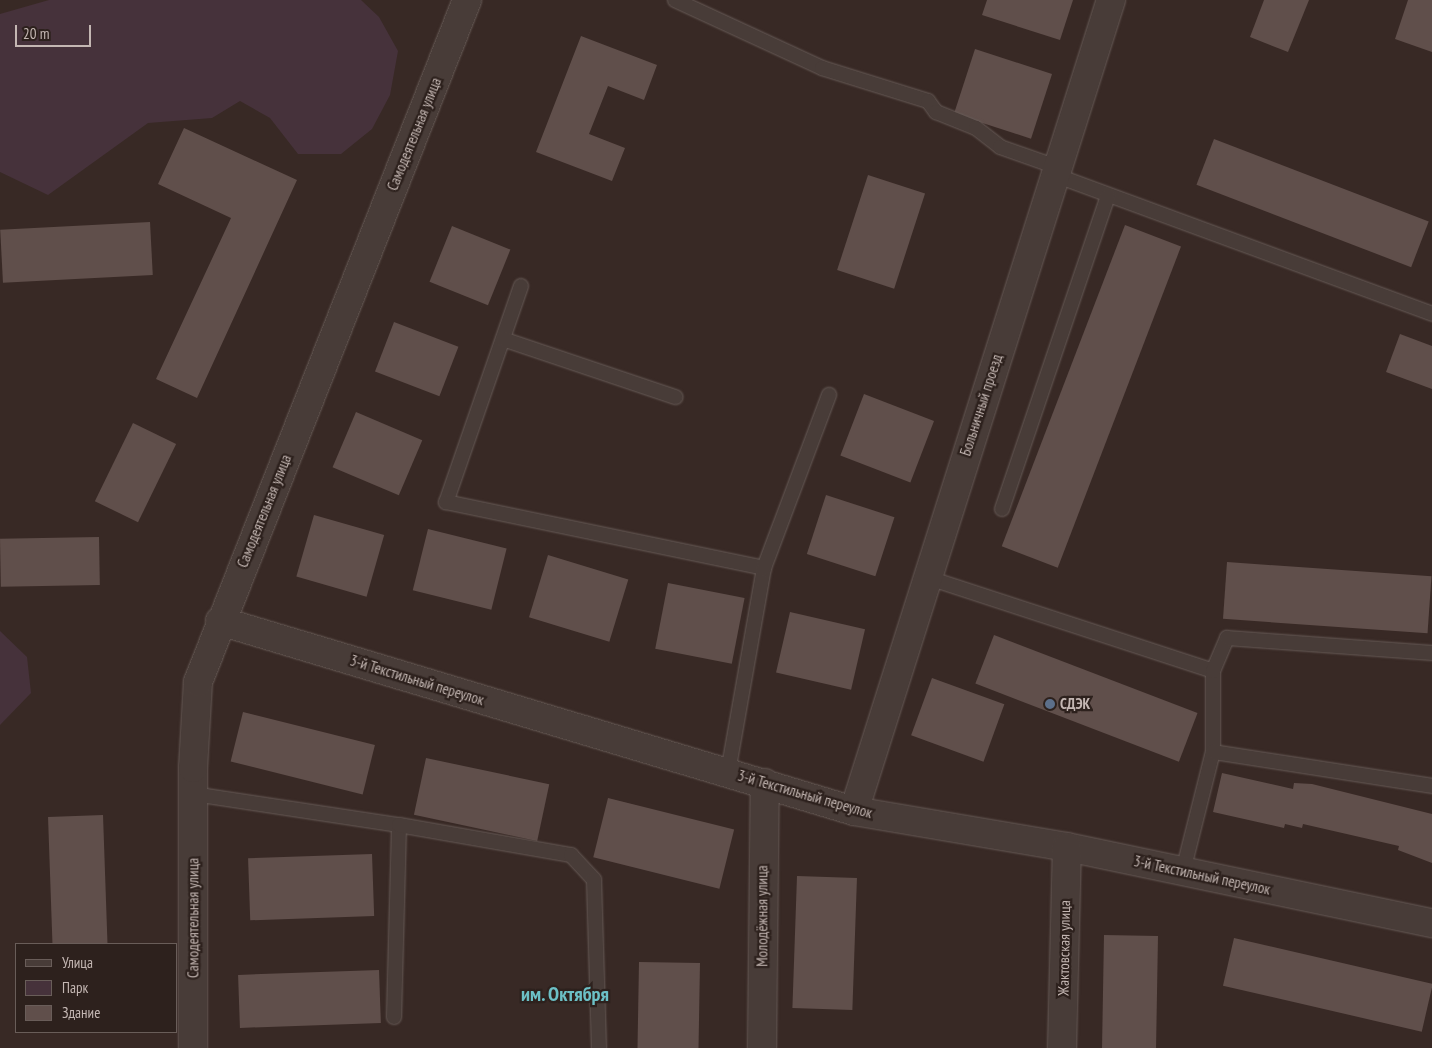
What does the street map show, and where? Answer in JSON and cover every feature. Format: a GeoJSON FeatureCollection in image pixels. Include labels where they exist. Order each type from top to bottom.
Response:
{"type":"FeatureCollection","features":[{"type":"Feature","properties":{"kind":"street","name":"Самодеятельная улица"},"geometry":{"type":"LineString","coordinates":[[193,1048],[193,794],[198,682],[220,622],[468,0]]}},
{"type":"Feature","properties":{"kind":"street","name":"Больничный проезд"},"geometry":{"type":"LineString","coordinates":[[854,811],[926,577],[1111,0]]}},
{"type":"Feature","properties":{"kind":"street","name":"3-й Текстильный переулок"},"geometry":{"type":"LineString","coordinates":[[220,622],[854,811],[1067,847],[1432,923]]}},
{"type":"Feature","properties":{"kind":"street","name":"Молодёжная улица"},"geometry":{"type":"LineString","coordinates":[[762,1048],[765,783]]}},
{"type":"Feature","properties":{"kind":"street","name":"Жактовская улица"},"geometry":{"type":"LineString","coordinates":[[1062,1048],[1067,847]]}},
{"type":"Feature","properties":{"kind":"lane"},"geometry":{"type":"LineString","coordinates":[[675,0],[822,68],[928,101],[936,112],[976,128],[1000,147],[1108,195],[1432,314]]}},
{"type":"Feature","properties":{"kind":"lane"},"geometry":{"type":"LineString","coordinates":[[1002,509],[1108,195]]}},
{"type":"Feature","properties":{"kind":"lane"},"geometry":{"type":"LineString","coordinates":[[521,286],[446,502],[764,568]]}},
{"type":"Feature","properties":{"kind":"lane"},"geometry":{"type":"LineString","coordinates":[[503,339],[675,397]]}},
{"type":"Feature","properties":{"kind":"lane"},"geometry":{"type":"LineString","coordinates":[[728,772],[764,568],[829,395]]}},
{"type":"Feature","properties":{"kind":"lane"},"geometry":{"type":"LineString","coordinates":[[926,577],[1213,671]]}},
{"type":"Feature","properties":{"kind":"lane"},"geometry":{"type":"LineString","coordinates":[[1183,871],[1213,752],[1213,671],[1227,638],[1432,653]]}},
{"type":"Feature","properties":{"kind":"lane"},"geometry":{"type":"LineString","coordinates":[[1213,752],[1432,786]]}},
{"type":"Feature","properties":{"kind":"lane"},"geometry":{"type":"LineString","coordinates":[[193,794],[399,825],[572,855],[594,880],[599,1048]]}},
{"type":"Feature","properties":{"kind":"lane"},"geometry":{"type":"LineString","coordinates":[[394,1017],[399,825]]}},
{"type":"Feature","properties":{"kind":"green space"},"geometry":{"type":"Polygon","coordinates":[[[49,0],[361,0],[379,17],[398,51],[390,95],[372,129],[341,154],[298,154],[270,118],[240,101],[212,118],[148,123],[48,195],[0,172],[0,14],[49,0]]]}},
{"type":"Feature","properties":{"kind":"green space"},"geometry":{"type":"Polygon","coordinates":[[[0,631],[27,657],[31,693],[0,725],[0,631]]]}},
{"type":"Feature","properties":{"kind":"building"},"geometry":{"type":"Polygon","coordinates":[[[987,0],[1073,0],[1060,40],[982,15],[987,0]]]}},
{"type":"Feature","properties":{"kind":"building"},"geometry":{"type":"Polygon","coordinates":[[[1264,0],[1309,0],[1288,52],[1250,37],[1264,0]]]}},
{"type":"Feature","properties":{"kind":"building"},"geometry":{"type":"Polygon","coordinates":[[[1408,0],[1432,0],[1432,52],[1395,39],[1408,0]]]}},
{"type":"Feature","properties":{"kind":"building"},"geometry":{"type":"Polygon","coordinates":[[[581,36],[657,65],[644,100],[608,86],[589,134],[625,148],[612,181],[536,152],[581,36]]]}},
{"type":"Feature","properties":{"kind":"building"},"geometry":{"type":"Polygon","coordinates":[[[975,49],[1052,74],[1031,139],[954,114],[975,49]]]}},
{"type":"Feature","properties":{"kind":"building"},"geometry":{"type":"Polygon","coordinates":[[[184,128],[297,180],[197,398],[156,379],[231,218],[158,184],[184,128]]]}},
{"type":"Feature","properties":{"kind":"building"},"geometry":{"type":"Polygon","coordinates":[[[1214,139],[1429,221],[1411,267],[1196,185],[1214,139]]]}},
{"type":"Feature","properties":{"kind":"building"},"geometry":{"type":"Polygon","coordinates":[[[868,175],[925,194],[894,289],[837,270],[868,175]]]}},
{"type":"Feature","properties":{"kind":"building"},"geometry":{"type":"Polygon","coordinates":[[[150,222],[153,275],[3,283],[0,230],[150,222]]]}},
{"type":"Feature","properties":{"kind":"building"},"geometry":{"type":"Polygon","coordinates":[[[1125,225],[1181,247],[1058,568],[1002,546],[1125,225]]]}},
{"type":"Feature","properties":{"kind":"building"},"geometry":{"type":"Polygon","coordinates":[[[452,226],[510,250],[488,305],[430,282],[452,226]]]}},
{"type":"Feature","properties":{"kind":"building"},"geometry":{"type":"Polygon","coordinates":[[[394,322],[458,347],[439,396],[375,371],[394,322]]]}},
{"type":"Feature","properties":{"kind":"building"},"geometry":{"type":"Polygon","coordinates":[[[1400,334],[1432,346],[1432,389],[1386,372],[1400,334]]]}},
{"type":"Feature","properties":{"kind":"building"},"geometry":{"type":"Polygon","coordinates":[[[864,394],[934,421],[910,482],[840,456],[864,394]]]}},
{"type":"Feature","properties":{"kind":"building"},"geometry":{"type":"Polygon","coordinates":[[[356,412],[422,440],[399,495],[333,467],[356,412]]]}},
{"type":"Feature","properties":{"kind":"building"},"geometry":{"type":"Polygon","coordinates":[[[133,423],[176,444],[138,522],[95,501],[133,423]]]}},
{"type":"Feature","properties":{"kind":"building"},"geometry":{"type":"Polygon","coordinates":[[[826,495],[894,517],[875,576],[807,554],[826,495]]]}},
{"type":"Feature","properties":{"kind":"building"},"geometry":{"type":"Polygon","coordinates":[[[314,515],[384,535],[367,597],[296,577],[314,515]]]}},
{"type":"Feature","properties":{"kind":"building"},"geometry":{"type":"Polygon","coordinates":[[[428,529],[507,549],[491,610],[413,590],[428,529]]]}},
{"type":"Feature","properties":{"kind":"building"},"geometry":{"type":"Polygon","coordinates":[[[99,537],[100,585],[1,587],[0,539],[99,537]]]}},
{"type":"Feature","properties":{"kind":"building"},"geometry":{"type":"Polygon","coordinates":[[[548,555],[628,580],[609,642],[529,617],[548,555]]]}},
{"type":"Feature","properties":{"kind":"building"},"geometry":{"type":"Polygon","coordinates":[[[1227,562],[1432,576],[1428,633],[1223,619],[1227,562]]]}},
{"type":"Feature","properties":{"kind":"building"},"geometry":{"type":"Polygon","coordinates":[[[668,583],[745,598],[732,664],[655,649],[668,583]]]}},
{"type":"Feature","properties":{"kind":"building"},"geometry":{"type":"Polygon","coordinates":[[[790,612],[865,629],[851,690],[776,672],[790,612]]]}},
{"type":"Feature","properties":{"kind":"building"},"geometry":{"type":"Polygon","coordinates":[[[994,635],[1198,713],[1179,762],[975,684],[994,635]]]}},
{"type":"Feature","properties":{"kind":"building"},"geometry":{"type":"Polygon","coordinates":[[[932,678],[1004,704],[983,762],[911,735],[932,678]]]}},
{"type":"Feature","properties":{"kind":"building"},"geometry":{"type":"Polygon","coordinates":[[[243,712],[375,745],[363,794],[231,761],[243,712]]]}},
{"type":"Feature","properties":{"kind":"building"},"geometry":{"type":"Polygon","coordinates":[[[426,758],[549,784],[537,841],[414,815],[426,758]]]}},
{"type":"Feature","properties":{"kind":"building"},"geometry":{"type":"Polygon","coordinates":[[[1222,773],[1293,789],[1294,783],[1312,784],[1432,814],[1432,863],[1398,850],[1399,846],[1303,824],[1302,828],[1285,824],[1284,828],[1213,812],[1222,773]]]}},
{"type":"Feature","properties":{"kind":"building"},"geometry":{"type":"Polygon","coordinates":[[[608,798],[734,829],[719,889],[593,857],[608,798]]]}},
{"type":"Feature","properties":{"kind":"building"},"geometry":{"type":"Polygon","coordinates":[[[103,815],[107,943],[52,943],[48,817],[103,815]]]}},
{"type":"Feature","properties":{"kind":"building"},"geometry":{"type":"Polygon","coordinates":[[[372,854],[374,916],[250,920],[248,858],[372,854]]]}},
{"type":"Feature","properties":{"kind":"building"},"geometry":{"type":"Polygon","coordinates":[[[797,876],[857,878],[852,1010],[792,1008],[797,876]]]}},
{"type":"Feature","properties":{"kind":"building"},"geometry":{"type":"Polygon","coordinates":[[[1104,935],[1158,936],[1156,1048],[1102,1048],[1104,935]]]}},
{"type":"Feature","properties":{"kind":"building"},"geometry":{"type":"Polygon","coordinates":[[[1234,938],[1432,984],[1422,1032],[1223,986],[1234,938]]]}},
{"type":"Feature","properties":{"kind":"building"},"geometry":{"type":"Polygon","coordinates":[[[639,962],[700,963],[699,1048],[637,1048],[639,962]]]}},
{"type":"Feature","properties":{"kind":"building"},"geometry":{"type":"Polygon","coordinates":[[[379,970],[381,1023],[240,1028],[238,975],[379,970]]]}},
{"type":"Feature","properties":{"kind":"place","name":"СДЭК"},"geometry":{"type":"Point","coordinates":[1050,704]}},
{"type":"Feature","properties":{"kind":"district","name":"им. Октября"},"geometry":{"type":"Point","coordinates":[565,994]}}]}
